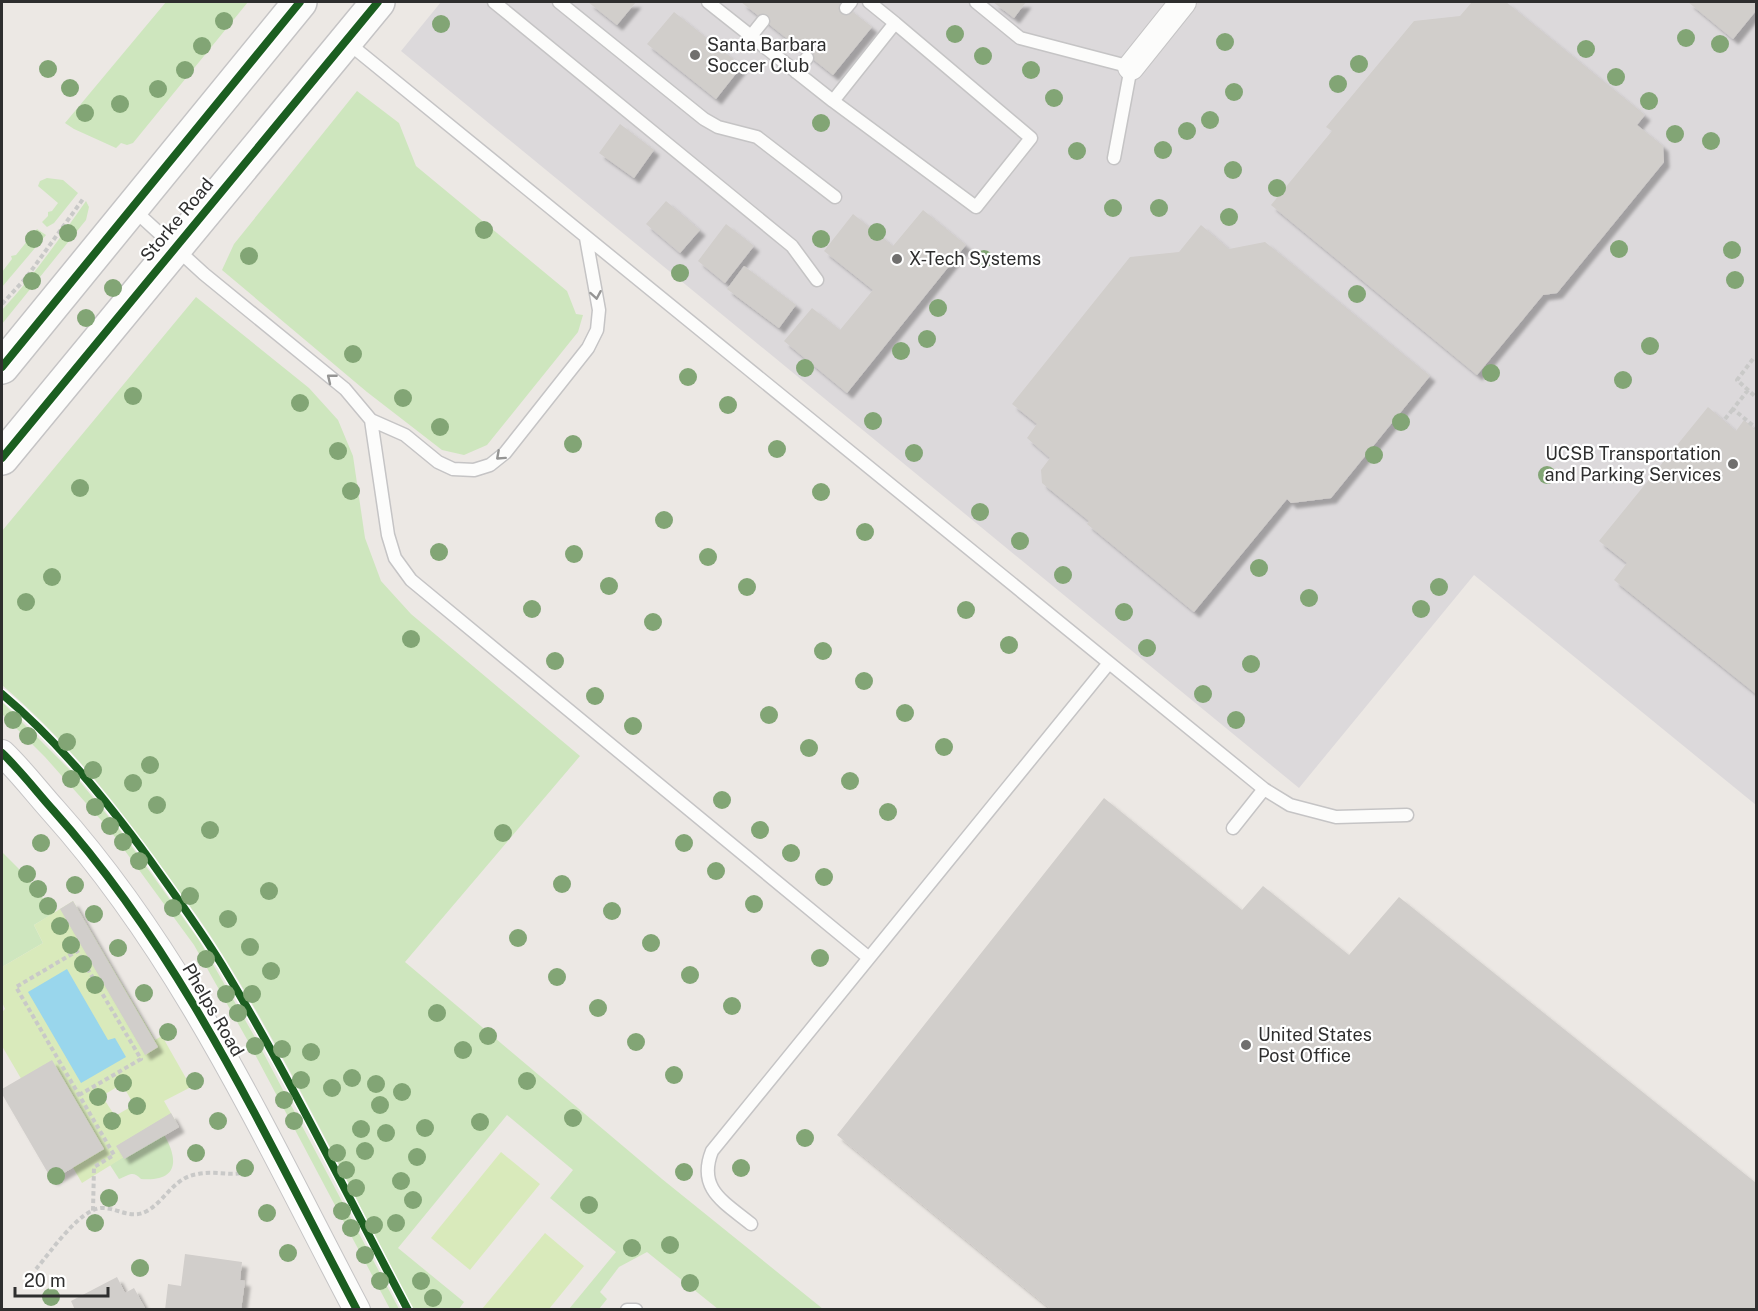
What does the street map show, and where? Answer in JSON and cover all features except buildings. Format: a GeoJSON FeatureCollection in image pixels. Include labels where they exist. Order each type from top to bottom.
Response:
{"type":"FeatureCollection","features":[{"type":"Feature","properties":{"kind":"main road"},"geometry":{"type":"LineString","coordinates":[[2,366],[300,2]]}},
{"type":"Feature","properties":{"kind":"main road","name":"Storke Road"},"geometry":{"type":"LineString","coordinates":[[2,458],[378,2]]}},
{"type":"Feature","properties":{"kind":"street"},"geometry":{"type":"LineString","coordinates":[[1131,67],[1183,2]]}},
{"type":"Feature","properties":{"kind":"street","name":"Phelps Road"},"geometry":{"type":"LineString","coordinates":[[2,753],[76,836],[125,899],[164,956],[214,1040],[357,1310]]}},
{"type":"Feature","properties":{"kind":"lane"},"geometry":{"type":"LineString","coordinates":[[494,2],[792,246],[817,280]]}},
{"type":"Feature","properties":{"kind":"lane"},"geometry":{"type":"LineString","coordinates":[[559,2],[704,119],[718,127],[757,137],[835,197]]}},
{"type":"Feature","properties":{"kind":"lane"},"geometry":{"type":"LineString","coordinates":[[708,2],[723,6],[751,36],[796,72],[976,207],[1031,138],[870,2]]}},
{"type":"Feature","properties":{"kind":"lane"},"geometry":{"type":"LineString","coordinates":[[976,2],[1020,38],[1131,67],[1114,158]]}},
{"type":"Feature","properties":{"kind":"lane"},"geometry":{"type":"LineString","coordinates":[[751,36],[763,21]]}},
{"type":"Feature","properties":{"kind":"lane"},"geometry":{"type":"LineString","coordinates":[[833,100],[895,23]]}},
{"type":"Feature","properties":{"kind":"lane"},"geometry":{"type":"LineString","coordinates":[[346,41],[1264,789],[1290,805],[1336,817],[1407,815]]}},
{"type":"Feature","properties":{"kind":"lane"},"geometry":{"type":"LineString","coordinates":[[796,72],[807,58]]}},
{"type":"Feature","properties":{"kind":"lane"},"geometry":{"type":"LineString","coordinates":[[132,208],[204,274],[345,389],[370,420],[405,435],[438,462],[453,469],[474,471],[490,465],[505,453],[588,348],[597,330],[599,310],[586,238]]}},
{"type":"Feature","properties":{"kind":"lane"},"geometry":{"type":"LineString","coordinates":[[370,420],[388,535],[395,558],[411,580],[869,958]]}},
{"type":"Feature","properties":{"kind":"lane"},"geometry":{"type":"LineString","coordinates":[[751,1224],[713,1191],[707,1179],[707,1164],[712,1151],[1109,663]]}},
{"type":"Feature","properties":{"kind":"lane"},"geometry":{"type":"LineString","coordinates":[[1233,828],[1264,789]]}},
{"type":"Feature","properties":{"kind":"lane"},"geometry":{"type":"LineString","coordinates":[[627,1310],[636,1310]]}},
{"type":"Feature","properties":{"kind":"path"},"geometry":{"type":"LineString","coordinates":[[2,304],[26,278],[83,199]]}},
{"type":"Feature","properties":{"kind":"path"},"geometry":{"type":"LineString","coordinates":[[1753,359],[1737,381],[1756,397]]}},
{"type":"Feature","properties":{"kind":"path"},"geometry":{"type":"LineString","coordinates":[[1725,418],[1748,390]]}},
{"type":"Feature","properties":{"kind":"path"},"geometry":{"type":"LineString","coordinates":[[1733,408],[1756,428]]}},
{"type":"Feature","properties":{"kind":"path"},"geometry":{"type":"LineString","coordinates":[[79,1095],[141,1059],[77,951],[16,987],[79,1095],[114,1155],[94,1167],[93,1211]]}},
{"type":"Feature","properties":{"kind":"path"},"geometry":{"type":"LineString","coordinates":[[36,1269],[69,1230],[93,1211],[101,1208],[138,1215],[154,1206],[184,1178],[197,1173],[235,1174],[253,1169]]}},
{"type":"Feature","properties":{"kind":"shaded area"},"geometry":{"type":"Polygon","coordinates":[[[441,2],[1756,2],[1756,805],[1474,575],[1299,788],[401,51],[441,2]]]}},
{"type":"Feature","properties":{"kind":"green space"},"geometry":{"type":"Polygon","coordinates":[[[166,2],[248,2],[133,143],[127,145],[121,143],[116,148],[65,123],[166,2]]]}},
{"type":"Feature","properties":{"kind":"green space"},"geometry":{"type":"Polygon","coordinates":[[[357,91],[399,123],[416,166],[567,291],[576,314],[583,315],[578,332],[487,445],[464,455],[442,450],[367,392],[222,270],[234,244],[357,91]]]}},
{"type":"Feature","properties":{"kind":"green space"},"geometry":{"type":"Polygon","coordinates":[[[47,178],[63,180],[78,193],[54,223],[47,227],[42,222],[48,216],[48,212],[52,211],[58,203],[38,186],[40,181],[47,178]]]}},
{"type":"Feature","properties":{"kind":"green space"},"geometry":{"type":"Polygon","coordinates":[[[86,201],[89,207],[86,220],[2,324],[2,310],[35,271],[86,201]]]}},
{"type":"Feature","properties":{"kind":"green space"},"geometry":{"type":"Polygon","coordinates":[[[37,229],[46,235],[2,287],[2,272],[12,259],[11,256],[16,255],[28,240],[28,236],[31,236],[37,229]]]}},
{"type":"Feature","properties":{"kind":"green space"},"geometry":{"type":"Polygon","coordinates":[[[196,297],[309,388],[338,420],[353,456],[365,538],[381,581],[411,614],[580,756],[405,962],[662,1179],[823,1309],[718,1309],[647,1252],[619,1267],[600,1292],[607,1299],[599,1309],[569,1309],[616,1252],[550,1198],[573,1170],[507,1115],[398,1248],[464,1302],[459,1309],[413,1309],[291,1073],[210,935],[145,844],[88,772],[47,727],[2,685],[2,531],[196,297]]]}},
{"type":"Feature","properties":{"kind":"green space"},"geometry":{"type":"Polygon","coordinates":[[[2,702],[72,772],[122,833],[199,940],[256,1039],[399,1309],[390,1309],[249,1043],[194,945],[109,829],[45,757],[2,714],[2,702]]]}},
{"type":"Feature","properties":{"kind":"green space"},"geometry":{"type":"Polygon","coordinates":[[[2,852],[27,877],[54,913],[34,925],[43,943],[2,967],[2,852]]]}},
{"type":"Feature","properties":{"kind":"green space"},"geometry":{"type":"Polygon","coordinates":[[[73,901],[155,1040],[162,1036],[191,1087],[164,1101],[177,1124],[82,1183],[2,1046],[2,1012],[5,1009],[2,1002],[2,967],[43,943],[34,925],[73,901]],[[122,1084],[102,1096],[115,1116],[134,1105],[122,1084]]]}},
{"type":"Feature","properties":{"kind":"green space"},"geometry":{"type":"Polygon","coordinates":[[[163,1133],[172,1152],[172,1167],[169,1173],[154,1179],[141,1179],[133,1174],[119,1179],[110,1165],[163,1133]]]}},
{"type":"Feature","properties":{"kind":"green space"},"geometry":{"type":"Polygon","coordinates":[[[501,1152],[540,1184],[470,1270],[431,1238],[501,1152]]]}},
{"type":"Feature","properties":{"kind":"green space"},"geometry":{"type":"Polygon","coordinates":[[[545,1233],[584,1266],[549,1309],[482,1309],[545,1233]]]}},
{"type":"Feature","properties":{"kind":"water"},"geometry":{"type":"Polygon","coordinates":[[[67,969],[108,1040],[115,1038],[126,1057],[81,1083],[28,992],[67,969]]]}},
{"type":"Feature","properties":{"kind":"cycle path"},"geometry":{"type":"LineString","coordinates":[[2,367],[300,2]]}},
{"type":"Feature","properties":{"kind":"cycle path"},"geometry":{"type":"LineString","coordinates":[[2,458],[378,2]]}},
{"type":"Feature","properties":{"kind":"cycle path"},"geometry":{"type":"LineString","coordinates":[[2,694],[43,732],[99,794],[150,860],[205,938],[271,1050],[408,1310]]}},
{"type":"Feature","properties":{"kind":"cycle path"},"geometry":{"type":"LineString","coordinates":[[2,753],[100,866],[183,987],[220,1050],[357,1310]]}},
{"type":"Feature","properties":{"kind":"place","name":"Santa Barbara Soccer Club"},"geometry":{"type":"Point","coordinates":[695,55]}},
{"type":"Feature","properties":{"kind":"place","name":"X-Tech Systems"},"geometry":{"type":"Point","coordinates":[897,259]}},
{"type":"Feature","properties":{"kind":"place","name":"UCSB Transportation and Parking Services"},"geometry":{"type":"Point","coordinates":[1733,464]}},
{"type":"Feature","properties":{"kind":"place","name":"United States Post Office"},"geometry":{"type":"Point","coordinates":[1246,1045]}}]}
